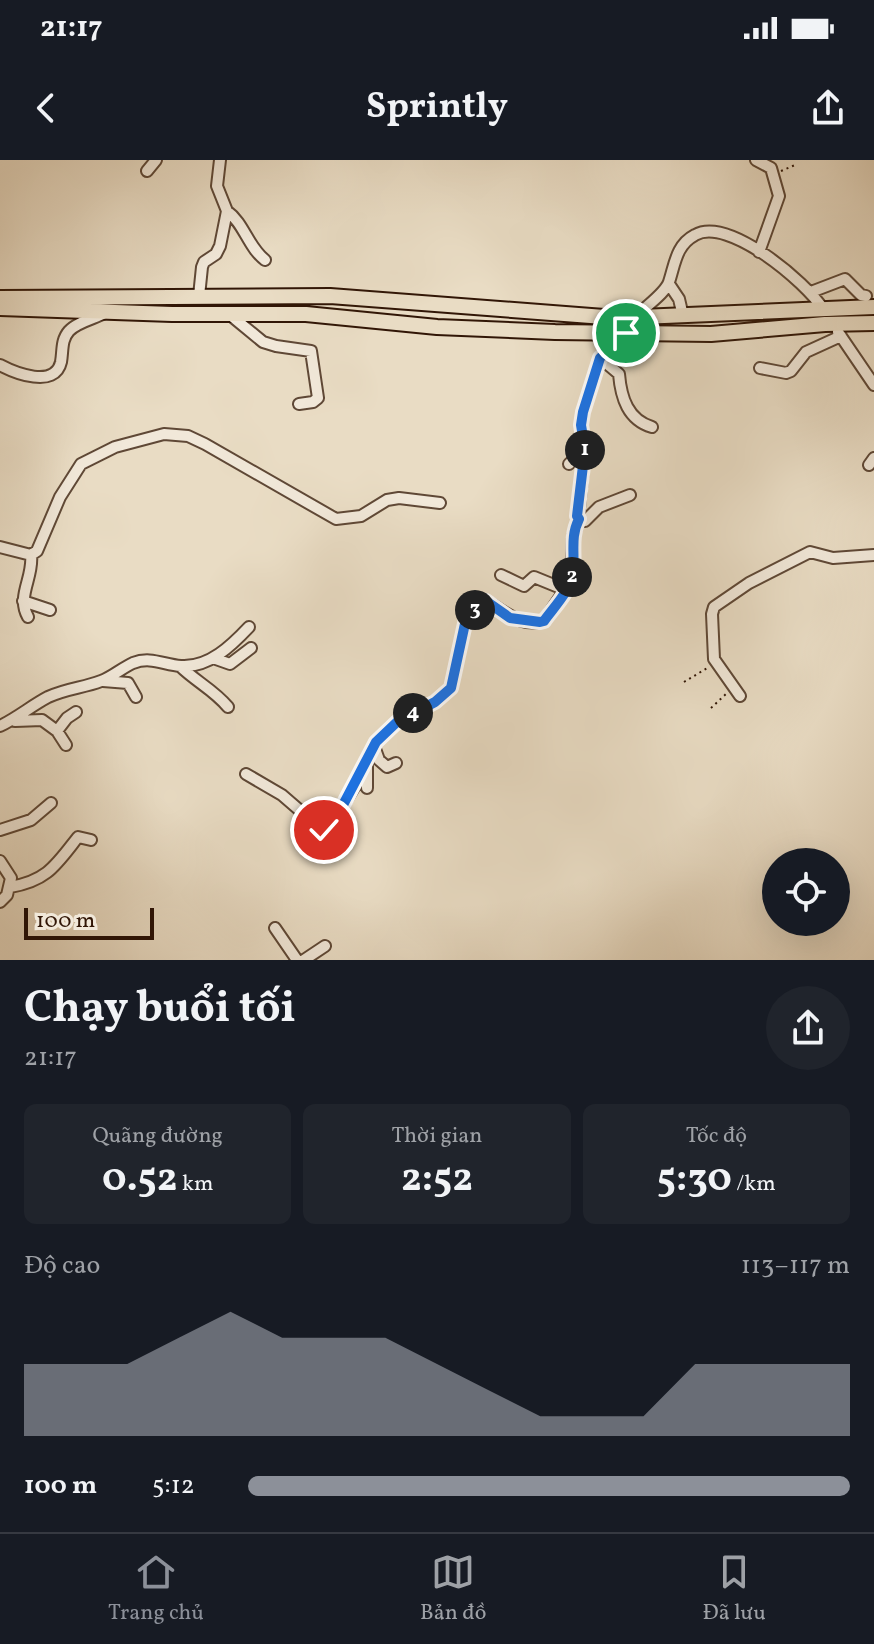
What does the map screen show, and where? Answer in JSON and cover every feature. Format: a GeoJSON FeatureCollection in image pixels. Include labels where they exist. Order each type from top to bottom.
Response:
{"type":"FeatureCollection","features":[{"type":"Feature","properties":{"kind":"highway"},"geometry":{"type":"LineString","coordinates":[[0,298],[330,296],[617,318],[823,309],[870,302]]}},
{"type":"Feature","properties":{"kind":"highway"},"geometry":{"type":"LineString","coordinates":[[0,308],[306,314],[437,327],[555,332],[711,334],[837,330],[874,323]]}},
{"type":"Feature","properties":{"kind":"street"},"geometry":{"type":"LineString","coordinates":[[147,171],[156,160]]}},
{"type":"Feature","properties":{"kind":"street"},"geometry":{"type":"LineString","coordinates":[[220,160],[217,186],[227,211],[235,217],[255,251],[265,260]]}},
{"type":"Feature","properties":{"kind":"street"},"geometry":{"type":"LineString","coordinates":[[756,160],[773,168],[779,196],[759,252]]}},
{"type":"Feature","properties":{"kind":"street"},"geometry":{"type":"LineString","coordinates":[[199,296],[202,267],[220,246],[227,211]]}},
{"type":"Feature","properties":{"kind":"street"},"geometry":{"type":"LineString","coordinates":[[635,318],[669,284],[672,266],[685,242],[706,231],[738,238],[811,292],[823,309]]}},
{"type":"Feature","properties":{"kind":"street"},"geometry":{"type":"LineString","coordinates":[[811,292],[845,279],[870,302]]}},
{"type":"Feature","properties":{"kind":"street"},"geometry":{"type":"LineString","coordinates":[[669,284],[679,299],[683,316]]}},
{"type":"Feature","properties":{"kind":"street"},"geometry":{"type":"LineString","coordinates":[[0,365],[27,377],[55,373],[60,367],[63,340],[67,333],[112,311]]}},
{"type":"Feature","properties":{"kind":"street"},"geometry":{"type":"LineString","coordinates":[[229,314],[263,342],[311,351],[318,398],[299,404]]}},
{"type":"Feature","properties":{"kind":"street"},"geometry":{"type":"LineString","coordinates":[[760,368],[786,373],[791,371],[806,352],[837,330],[874,385]]}},
{"type":"Feature","properties":{"kind":"street"},"geometry":{"type":"LineString","coordinates":[[246,774],[265,783],[319,827],[328,830],[374,746],[397,722],[435,702],[451,688],[466,619],[471,613],[486,601],[510,618],[544,621],[569,585],[573,571],[573,537],[579,519],[585,449],[581,425],[583,412],[600,358],[626,333]]}},
{"type":"Feature","properties":{"kind":"street"},"geometry":{"type":"LineString","coordinates":[[600,358],[619,374],[620,390],[633,417],[637,422],[652,427]]}},
{"type":"Feature","properties":{"kind":"street"},"geometry":{"type":"LineString","coordinates":[[28,617],[23,601],[31,570],[31,555],[41,544],[60,497],[81,464],[115,447],[164,434],[178,434],[205,444],[336,519],[361,516],[387,500],[399,498],[440,503]]}},
{"type":"Feature","properties":{"kind":"street"},"geometry":{"type":"LineString","coordinates":[[569,464],[585,449]]}},
{"type":"Feature","properties":{"kind":"street"},"geometry":{"type":"LineString","coordinates":[[579,519],[585,521],[599,507],[630,495]]}},
{"type":"Feature","properties":{"kind":"street"},"geometry":{"type":"LineString","coordinates":[[0,547],[31,555]]}},
{"type":"Feature","properties":{"kind":"street"},"geometry":{"type":"LineString","coordinates":[[737,692],[717,663],[712,636],[713,610],[749,583],[810,552],[833,558],[874,555]]}},
{"type":"Feature","properties":{"kind":"street"},"geometry":{"type":"LineString","coordinates":[[501,575],[524,586],[534,577],[561,588],[569,585]]}},
{"type":"Feature","properties":{"kind":"street"},"geometry":{"type":"LineString","coordinates":[[23,601],[50,610]]}},
{"type":"Feature","properties":{"kind":"street"},"geometry":{"type":"LineString","coordinates":[[180,666],[213,658],[249,627]]}},
{"type":"Feature","properties":{"kind":"street"},"geometry":{"type":"LineString","coordinates":[[213,658],[230,664],[251,648]]}},
{"type":"Feature","properties":{"kind":"street"},"geometry":{"type":"LineString","coordinates":[[5,724],[43,699],[66,689],[101,681],[142,660],[180,666],[228,707]]}},
{"type":"Feature","properties":{"kind":"street"},"geometry":{"type":"LineString","coordinates":[[101,681],[124,682],[136,697]]}},
{"type":"Feature","properties":{"kind":"street"},"geometry":{"type":"LineString","coordinates":[[57,731],[76,712]]}},
{"type":"Feature","properties":{"kind":"street"},"geometry":{"type":"LineString","coordinates":[[5,724],[42,720],[57,731],[66,745]]}},
{"type":"Feature","properties":{"kind":"street"},"geometry":{"type":"LineString","coordinates":[[374,746],[382,764],[387,767],[396,763]]}},
{"type":"Feature","properties":{"kind":"street"},"geometry":{"type":"LineString","coordinates":[[367,760],[367,788]]}},
{"type":"Feature","properties":{"kind":"street"},"geometry":{"type":"LineString","coordinates":[[0,830],[31,820],[51,803]]}},
{"type":"Feature","properties":{"kind":"street"},"geometry":{"type":"LineString","coordinates":[[10,887],[36,880],[48,873],[78,837],[91,840]]}},
{"type":"Feature","properties":{"kind":"street"},"geometry":{"type":"LineString","coordinates":[[0,861],[11,878],[7,895],[0,902]]}},
{"type":"Feature","properties":{"kind":"street"},"geometry":{"type":"LineString","coordinates":[[275,928],[297,960]]}},
{"type":"Feature","properties":{"kind":"street"},"geometry":{"type":"LineString","coordinates":[[304,960],[325,946]]}},
{"type":"Feature","properties":{"kind":"path"},"geometry":{"type":"LineString","coordinates":[[773,168],[795,165]]}},
{"type":"Feature","properties":{"kind":"path"},"geometry":{"type":"LineString","coordinates":[[684,682],[717,663]]}},
{"type":"Feature","properties":{"kind":"path"},"geometry":{"type":"LineString","coordinates":[[711,708],[737,692]]}},
{"type":"Feature","properties":{"kind":"route"},"geometry":{"type":"LineString","coordinates":[[324,830],[332,826],[376,742],[397,722],[435,702],[451,688],[455,660],[469,615],[486,601],[510,618],[536,623],[544,621],[569,585],[585,449],[581,425],[583,412],[600,358],[626,333]]}}]}
